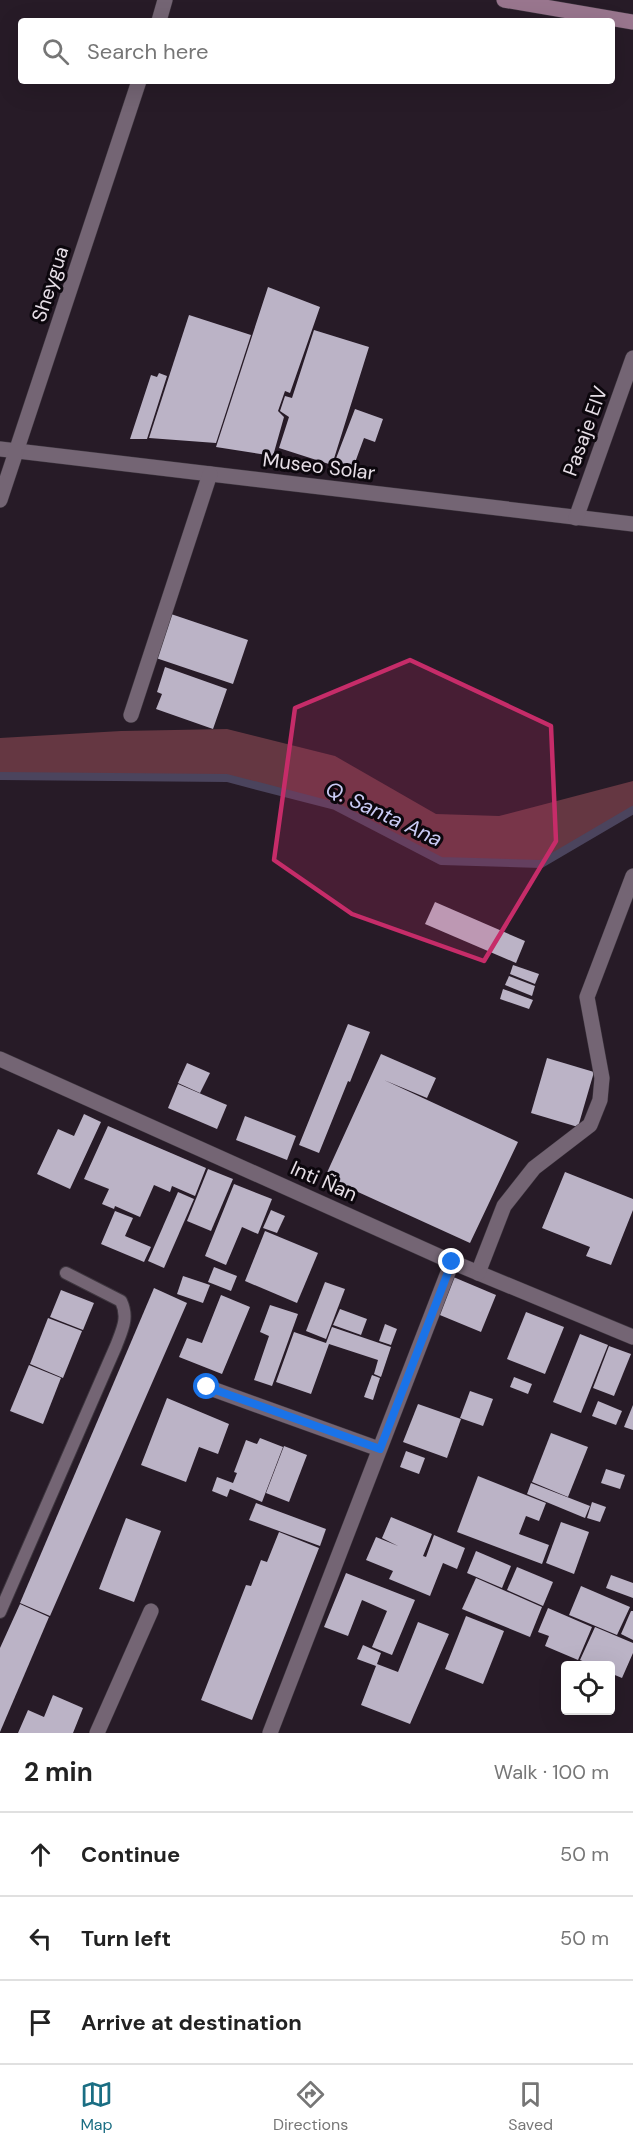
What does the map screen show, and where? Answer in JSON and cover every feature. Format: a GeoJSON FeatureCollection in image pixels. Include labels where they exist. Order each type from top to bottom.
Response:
{"type":"FeatureCollection","features":[{"type":"Feature","properties":{"kind":"street"},"geometry":{"type":"LineString","coordinates":[[160,18],[165,0]]}},
{"type":"Feature","properties":{"kind":"street"},"geometry":{"type":"LineString","coordinates":[[504,0],[610,18]]}},
{"type":"Feature","properties":{"kind":"street"},"geometry":{"type":"LineString","coordinates":[[615,19],[633,22]]}},
{"type":"Feature","properties":{"kind":"street","name":"Sheygua"},"geometry":{"type":"LineString","coordinates":[[0,500],[138,84]]}},
{"type":"Feature","properties":{"kind":"street","name":"Pasaje EIV"},"geometry":{"type":"LineString","coordinates":[[576,518],[633,358]]}},
{"type":"Feature","properties":{"kind":"street","name":"Museo Solar"},"geometry":{"type":"LineString","coordinates":[[0,449],[633,524]]}},
{"type":"Feature","properties":{"kind":"street"},"geometry":{"type":"LineString","coordinates":[[131,715],[210,474]]}},
{"type":"Feature","properties":{"kind":"street"},"geometry":{"type":"LineString","coordinates":[[478,1272],[504,1206],[534,1168],[590,1125],[597,1108],[602,1078],[588,997],[633,876]]}},
{"type":"Feature","properties":{"kind":"street","name":"Inti Ñan"},"geometry":{"type":"LineString","coordinates":[[0,1059],[452,1262],[633,1337]]}},
{"type":"Feature","properties":{"kind":"street"},"geometry":{"type":"LineString","coordinates":[[270,1733],[452,1262]]}},
{"type":"Feature","properties":{"kind":"street"},"geometry":{"type":"LineString","coordinates":[[207,1387],[380,1449]]}},
{"type":"Feature","properties":{"kind":"street"},"geometry":{"type":"LineString","coordinates":[[97,1733],[151,1611]]}},
{"type":"Feature","properties":{"kind":"lane"},"geometry":{"type":"LineString","coordinates":[[1,1609],[126,1319],[122,1301],[66,1273]]}},
{"type":"Feature","properties":{"kind":"highlighted area"},"geometry":{"type":"Polygon","coordinates":[[[410,660],[551,726],[556,841],[484,961],[352,914],[274,860],[295,708],[410,660]]]}},
{"type":"Feature","properties":{"kind":"shaded area"},"geometry":{"type":"Polygon","coordinates":[[[227,729],[335,756],[436,814],[499,816],[633,781],[633,811],[629,811],[541,864],[441,861],[335,806],[227,778],[0,776],[0,738],[121,731],[227,729]]]}},
{"type":"Feature","properties":{"kind":"building"},"geometry":{"type":"Polygon","coordinates":[[[268,287],[320,307],[290,393],[285,391],[278,411],[284,417],[273,456],[216,447],[268,287]]]}},
{"type":"Feature","properties":{"kind":"building"},"geometry":{"type":"Polygon","coordinates":[[[189,315],[251,335],[216,443],[149,438],[189,315]]]}},
{"type":"Feature","properties":{"kind":"building"},"geometry":{"type":"Polygon","coordinates":[[[314,330],[369,347],[332,465],[279,448],[289,417],[280,411],[285,396],[292,398],[314,330]]]}},
{"type":"Feature","properties":{"kind":"building"},"geometry":{"type":"Polygon","coordinates":[[[159,373],[167,376],[147,439],[130,439],[151,375],[157,377],[159,373]]]}},
{"type":"Feature","properties":{"kind":"building"},"geometry":{"type":"Polygon","coordinates":[[[355,409],[383,419],[375,442],[364,438],[353,468],[335,461],[355,409]]]}},
{"type":"Feature","properties":{"kind":"building"},"geometry":{"type":"Polygon","coordinates":[[[171,614],[248,640],[233,684],[156,658],[171,614]]]}},
{"type":"Feature","properties":{"kind":"building"},"geometry":{"type":"Polygon","coordinates":[[[165,667],[227,689],[213,729],[156,709],[162,694],[157,692],[165,667]]]}},
{"type":"Feature","properties":{"kind":"building"},"geometry":{"type":"Polygon","coordinates":[[[435,902],[525,941],[516,963],[425,924],[435,902]]]}},
{"type":"Feature","properties":{"kind":"building"},"geometry":{"type":"Polygon","coordinates":[[[513,965],[539,974],[535,984],[510,974],[513,965]]]}},
{"type":"Feature","properties":{"kind":"building"},"geometry":{"type":"Polygon","coordinates":[[[509,976],[535,986],[532,996],[505,985],[509,976]]]}},
{"type":"Feature","properties":{"kind":"building"},"geometry":{"type":"Polygon","coordinates":[[[503,989],[533,1000],[529,1009],[500,999],[503,989]]]}},
{"type":"Feature","properties":{"kind":"building"},"geometry":{"type":"Polygon","coordinates":[[[348,1024],[370,1032],[319,1153],[299,1145],[348,1024]]]}},
{"type":"Feature","properties":{"kind":"building"},"geometry":{"type":"Polygon","coordinates":[[[381,1054],[436,1078],[427,1098],[384,1080],[518,1142],[470,1243],[325,1177],[381,1054]]]}},
{"type":"Feature","properties":{"kind":"building"},"geometry":{"type":"Polygon","coordinates":[[[547,1058],[594,1072],[578,1127],[531,1113],[547,1058]]]}},
{"type":"Feature","properties":{"kind":"building"},"geometry":{"type":"Polygon","coordinates":[[[187,1063],[210,1073],[200,1093],[178,1083],[187,1063]]]}},
{"type":"Feature","properties":{"kind":"building"},"geometry":{"type":"Polygon","coordinates":[[[178,1084],[227,1105],[217,1129],[168,1108],[178,1084]]]}},
{"type":"Feature","properties":{"kind":"building"},"geometry":{"type":"Polygon","coordinates":[[[84,1114],[101,1122],[70,1189],[37,1174],[58,1129],[74,1136],[84,1114]]]}},
{"type":"Feature","properties":{"kind":"building"},"geometry":{"type":"Polygon","coordinates":[[[245,1116],[296,1136],[287,1160],[236,1140],[245,1116]]]}},
{"type":"Feature","properties":{"kind":"building"},"geometry":{"type":"Polygon","coordinates":[[[108,1126],[206,1168],[195,1196],[172,1186],[170,1192],[154,1185],[140,1217],[115,1206],[114,1209],[102,1204],[109,1189],[84,1179],[108,1126]]]}},
{"type":"Feature","properties":{"kind":"building"},"geometry":{"type":"Polygon","coordinates":[[[208,1169],[233,1179],[211,1231],[187,1221],[208,1169]]]}},
{"type":"Feature","properties":{"kind":"building"},"geometry":{"type":"Polygon","coordinates":[[[565,1172],[633,1199],[633,1210],[611,1265],[586,1256],[590,1247],[542,1228],[565,1172]]]}},
{"type":"Feature","properties":{"kind":"building"},"geometry":{"type":"Polygon","coordinates":[[[234,1184],[272,1199],[258,1234],[242,1227],[226,1265],[205,1256],[234,1184]]]}},
{"type":"Feature","properties":{"kind":"building"},"geometry":{"type":"Polygon","coordinates":[[[178,1192],[194,1199],[164,1268],[148,1261],[178,1192]]]}},
{"type":"Feature","properties":{"kind":"building"},"geometry":{"type":"Polygon","coordinates":[[[271,1210],[285,1216],[277,1233],[263,1228],[271,1210]]]}},
{"type":"Feature","properties":{"kind":"building"},"geometry":{"type":"Polygon","coordinates":[[[115,1211],[133,1218],[125,1236],[151,1247],[144,1262],[101,1244],[115,1211]]]}},
{"type":"Feature","properties":{"kind":"building"},"geometry":{"type":"Polygon","coordinates":[[[265,1231],[318,1253],[297,1303],[245,1281],[265,1231]]]}},
{"type":"Feature","properties":{"kind":"building"},"geometry":{"type":"Polygon","coordinates":[[[214,1267],[237,1276],[231,1291],[208,1282],[214,1267]]]}},
{"type":"Feature","properties":{"kind":"building"},"geometry":{"type":"Polygon","coordinates":[[[183,1276],[210,1285],[203,1303],[177,1294],[183,1276]]]}},
{"type":"Feature","properties":{"kind":"building"},"geometry":{"type":"Polygon","coordinates":[[[451,1276],[496,1295],[481,1332],[435,1313],[451,1276]]]}},
{"type":"Feature","properties":{"kind":"building"},"geometry":{"type":"Polygon","coordinates":[[[325,1282],[345,1289],[326,1339],[306,1331],[325,1282]]]}},
{"type":"Feature","properties":{"kind":"building"},"geometry":{"type":"Polygon","coordinates":[[[154,1288],[187,1303],[50,1616],[20,1603],[154,1288]]]}},
{"type":"Feature","properties":{"kind":"building"},"geometry":{"type":"Polygon","coordinates":[[[61,1290],[94,1303],[83,1330],[50,1317],[61,1290]]]}},
{"type":"Feature","properties":{"kind":"building"},"geometry":{"type":"Polygon","coordinates":[[[221,1295],[250,1307],[222,1374],[179,1357],[187,1338],[202,1343],[221,1295]]]}},
{"type":"Feature","properties":{"kind":"building"},"geometry":{"type":"Polygon","coordinates":[[[270,1305],[298,1314],[272,1386],[254,1380],[269,1336],[260,1332],[270,1305]]]}},
{"type":"Feature","properties":{"kind":"building"},"geometry":{"type":"Polygon","coordinates":[[[340,1309],[367,1319],[361,1335],[333,1325],[340,1309]]]}},
{"type":"Feature","properties":{"kind":"building"},"geometry":{"type":"Polygon","coordinates":[[[526,1312],[564,1327],[545,1374],[507,1359],[526,1312]]]}},
{"type":"Feature","properties":{"kind":"building"},"geometry":{"type":"Polygon","coordinates":[[[48,1318],[82,1331],[63,1378],[30,1364],[48,1318]]]}},
{"type":"Feature","properties":{"kind":"building"},"geometry":{"type":"Polygon","coordinates":[[[385,1324],[397,1329],[391,1345],[379,1341],[385,1324]]]}},
{"type":"Feature","properties":{"kind":"building"},"geometry":{"type":"Polygon","coordinates":[[[332,1327],[391,1347],[381,1377],[374,1374],[378,1360],[329,1344],[311,1394],[276,1382],[294,1332],[326,1343],[332,1327]]]}},
{"type":"Feature","properties":{"kind":"building"},"geometry":{"type":"Polygon","coordinates":[[[580,1334],[608,1345],[581,1413],[553,1402],[580,1334]]]}},
{"type":"Feature","properties":{"kind":"building"},"geometry":{"type":"Polygon","coordinates":[[[609,1346],[631,1354],[614,1396],[593,1388],[609,1346]]]}},
{"type":"Feature","properties":{"kind":"building"},"geometry":{"type":"Polygon","coordinates":[[[29,1365],[61,1378],[43,1424],[10,1411],[29,1365]]]}},
{"type":"Feature","properties":{"kind":"building"},"geometry":{"type":"Polygon","coordinates":[[[372,1375],[380,1378],[373,1400],[364,1397],[372,1375]]]}},
{"type":"Feature","properties":{"kind":"building"},"geometry":{"type":"Polygon","coordinates":[[[514,1377],[532,1384],[528,1394],[510,1387],[514,1377]]]}},
{"type":"Feature","properties":{"kind":"building"},"geometry":{"type":"Polygon","coordinates":[[[470,1391],[493,1399],[483,1426],[460,1418],[470,1391]]]}},
{"type":"Feature","properties":{"kind":"building"},"geometry":{"type":"Polygon","coordinates":[[[167,1398],[229,1424],[218,1454],[199,1447],[186,1482],[141,1465],[167,1398]]]}},
{"type":"Feature","properties":{"kind":"building"},"geometry":{"type":"Polygon","coordinates":[[[598,1401],[622,1411],[616,1425],[592,1416],[598,1401]]]}},
{"type":"Feature","properties":{"kind":"building"},"geometry":{"type":"Polygon","coordinates":[[[418,1404],[461,1419],[447,1458],[403,1442],[418,1404]]]}},
{"type":"Feature","properties":{"kind":"building"},"geometry":{"type":"Polygon","coordinates":[[[633,1405],[633,1430],[624,1427],[633,1405]]]}},
{"type":"Feature","properties":{"kind":"building"},"geometry":{"type":"Polygon","coordinates":[[[551,1433],[588,1447],[568,1497],[532,1482],[551,1433]]]}},
{"type":"Feature","properties":{"kind":"building"},"geometry":{"type":"Polygon","coordinates":[[[260,1438],[283,1447],[262,1502],[230,1489],[227,1497],[212,1491],[217,1477],[233,1483],[237,1473],[234,1472],[246,1440],[257,1444],[260,1438]]]}},
{"type":"Feature","properties":{"kind":"building"},"geometry":{"type":"Polygon","coordinates":[[[284,1446],[307,1455],[289,1502],[266,1493],[284,1446]]]}},
{"type":"Feature","properties":{"kind":"building"},"geometry":{"type":"Polygon","coordinates":[[[406,1451],[425,1458],[419,1474],[400,1467],[406,1451]]]}},
{"type":"Feature","properties":{"kind":"building"},"geometry":{"type":"Polygon","coordinates":[[[606,1469],[625,1475],[620,1489],[601,1483],[606,1469]]]}},
{"type":"Feature","properties":{"kind":"building"},"geometry":{"type":"Polygon","coordinates":[[[478,1476],[546,1503],[539,1521],[526,1516],[519,1534],[549,1545],[542,1564],[457,1532],[478,1476]]]}},
{"type":"Feature","properties":{"kind":"building"},"geometry":{"type":"Polygon","coordinates":[[[531,1483],[590,1506],[585,1518],[527,1494],[531,1483]]]}},
{"type":"Feature","properties":{"kind":"building"},"geometry":{"type":"Polygon","coordinates":[[[592,1502],[606,1507],[600,1522],[587,1518],[592,1502]]]}},
{"type":"Feature","properties":{"kind":"building"},"geometry":{"type":"Polygon","coordinates":[[[256,1503],[326,1529],[320,1546],[249,1520],[256,1503]]]}},
{"type":"Feature","properties":{"kind":"building"},"geometry":{"type":"Polygon","coordinates":[[[391,1517],[432,1534],[423,1556],[426,1557],[434,1535],[465,1548],[457,1569],[443,1563],[430,1596],[389,1579],[393,1571],[366,1560],[376,1537],[398,1546],[382,1538],[391,1517]]]}},
{"type":"Feature","properties":{"kind":"building"},"geometry":{"type":"Polygon","coordinates":[[[126,1518],[161,1531],[134,1602],[99,1589],[126,1518]]]}},
{"type":"Feature","properties":{"kind":"building"},"geometry":{"type":"Polygon","coordinates":[[[561,1522],[589,1532],[574,1574],[546,1563],[561,1522]]]}},
{"type":"Feature","properties":{"kind":"building"},"geometry":{"type":"Polygon","coordinates":[[[279,1532],[319,1548],[252,1720],[201,1700],[246,1585],[251,1586],[261,1560],[267,1562],[279,1532]]]}},
{"type":"Feature","properties":{"kind":"building"},"geometry":{"type":"Polygon","coordinates":[[[476,1551],[511,1566],[502,1588],[467,1573],[476,1551]]]}},
{"type":"Feature","properties":{"kind":"building"},"geometry":{"type":"Polygon","coordinates":[[[517,1567],[553,1582],[543,1606],[507,1590],[517,1567]]]}},
{"type":"Feature","properties":{"kind":"building"},"geometry":{"type":"Polygon","coordinates":[[[346,1573],[415,1600],[392,1655],[372,1647],[387,1611],[362,1600],[348,1636],[324,1627],[346,1573]]]}},
{"type":"Feature","properties":{"kind":"building"},"geometry":{"type":"Polygon","coordinates":[[[611,1575],[633,1583],[633,1598],[606,1588],[611,1575]]]}},
{"type":"Feature","properties":{"kind":"building"},"geometry":{"type":"Polygon","coordinates":[[[476,1578],[542,1607],[530,1637],[462,1609],[476,1578]]]}},
{"type":"Feature","properties":{"kind":"building"},"geometry":{"type":"Polygon","coordinates":[[[581,1586],[630,1607],[617,1635],[569,1615],[581,1586]]]}},
{"type":"Feature","properties":{"kind":"building"},"geometry":{"type":"Polygon","coordinates":[[[20,1604],[49,1617],[0,1732],[0,1648],[20,1604]]]}},
{"type":"Feature","properties":{"kind":"building"},"geometry":{"type":"Polygon","coordinates":[[[548,1608],[592,1627],[578,1660],[545,1646],[549,1636],[538,1632],[548,1608]]]}},
{"type":"Feature","properties":{"kind":"building"},"geometry":{"type":"Polygon","coordinates":[[[633,1611],[633,1640],[621,1634],[633,1611]]]}},
{"type":"Feature","properties":{"kind":"building"},"geometry":{"type":"Polygon","coordinates":[[[466,1616],[504,1631],[483,1684],[445,1669],[466,1616]]]}},
{"type":"Feature","properties":{"kind":"building"},"geometry":{"type":"Polygon","coordinates":[[[418,1622],[449,1634],[410,1724],[361,1705],[376,1666],[357,1659],[363,1645],[381,1653],[377,1664],[398,1672],[418,1622]]]}},
{"type":"Feature","properties":{"kind":"building"},"geometry":{"type":"Polygon","coordinates":[[[595,1627],[633,1643],[633,1653],[622,1678],[615,1675],[615,1661],[580,1660],[595,1627]]]}},
{"type":"Feature","properties":{"kind":"building"},"geometry":{"type":"Polygon","coordinates":[[[53,1695],[83,1708],[73,1733],[18,1733],[28,1710],[44,1717],[53,1695]]]}},
{"type":"Feature","properties":{"kind":"waterway","name":"Q. Santa Ana"},"geometry":{"type":"LineString","coordinates":[[0,776],[227,778],[335,806],[441,861],[541,864],[633,810]]}},
{"type":"Feature","properties":{"kind":"route"},"geometry":{"type":"LineString","coordinates":[[207,1387],[380,1449],[452,1262]]}}]}
